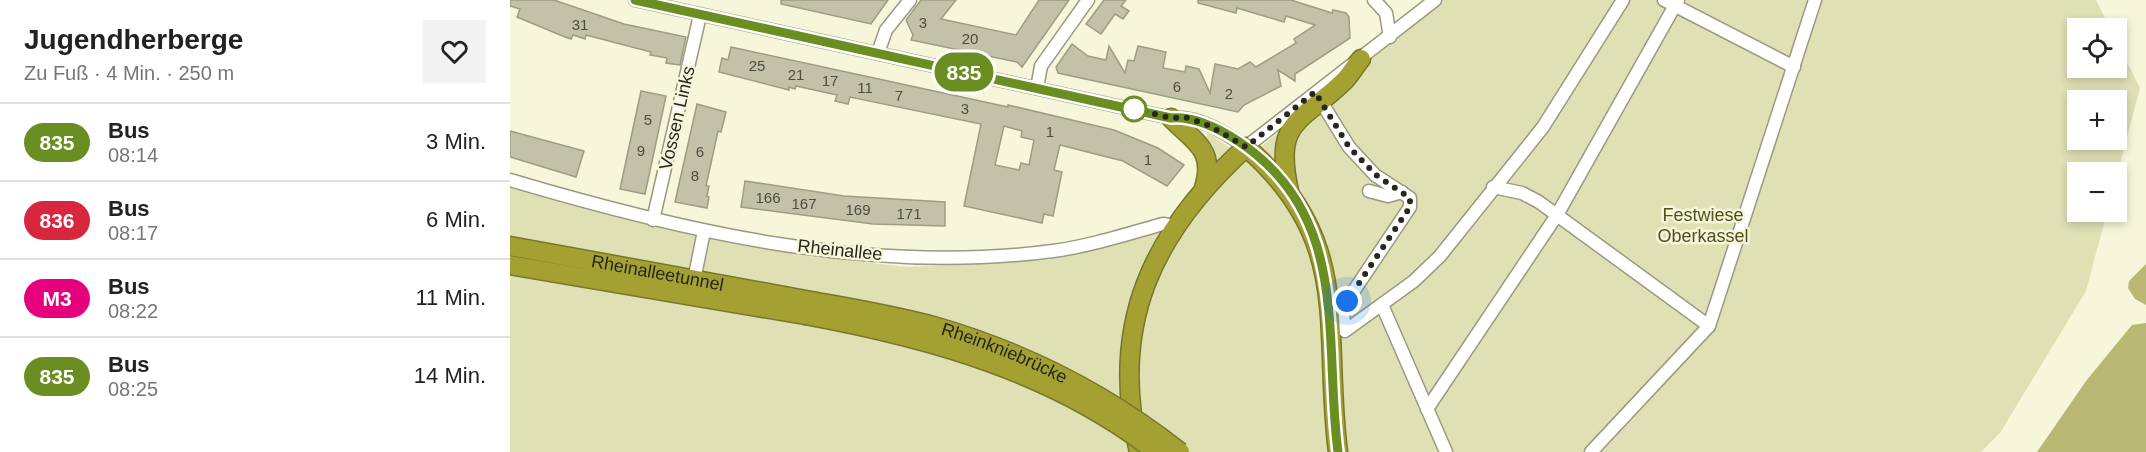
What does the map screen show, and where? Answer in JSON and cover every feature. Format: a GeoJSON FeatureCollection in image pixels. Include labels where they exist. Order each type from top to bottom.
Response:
{"type":"FeatureCollection","features":[{"type":"Feature","properties":{"kind":"highway"},"geometry":{"type":"LineString","coordinates":[[1290,192],[1283,158],[1286,139],[1292,126],[1318,96],[1345,81],[1361,59]]}},
{"type":"Feature","properties":{"kind":"highway"},"geometry":{"type":"LineString","coordinates":[[1171,118],[1191,135],[1205,152],[1208,171],[1204,188]]}},
{"type":"Feature","properties":{"kind":"highway"},"geometry":{"type":"LineString","coordinates":[[1139,452],[1131,405],[1129,364],[1133,328],[1143,290],[1159,251],[1174,226],[1204,188],[1246,147],[1290,192],[1320,251],[1330,303],[1338,452]]}},
{"type":"Feature","properties":{"kind":"highway","name":"Rheinalleetunnel"},"geometry":{"type":"LineString","coordinates":[[510,246],[694,280],[806,307]]}},
{"type":"Feature","properties":{"kind":"highway","name":"Rheinalleetunnel"},"geometry":{"type":"LineString","coordinates":[[510,265],[806,307]]}},
{"type":"Feature","properties":{"kind":"highway","name":"Rheinkniebrücke"},"geometry":{"type":"LineString","coordinates":[[806,307],[931,341],[989,360],[1045,385],[1096,412],[1156,452]]}},
{"type":"Feature","properties":{"kind":"highway","name":"Rheinkniebrücke"},"geometry":{"type":"LineString","coordinates":[[806,307],[936,327],[993,346],[1051,370],[1101,397],[1180,452]]}},
{"type":"Feature","properties":{"kind":"street"},"geometry":{"type":"LineString","coordinates":[[635,0],[1171,118],[1185,117],[1210,126],[1246,147],[1318,96],[1349,147],[1374,176],[1410,198],[1410,207],[1347,301],[1343,314],[1345,331],[1414,281],[1440,256],[1543,127],[1623,0]]}},
{"type":"Feature","properties":{"kind":"street"},"geometry":{"type":"LineString","coordinates":[[878,53],[886,30],[910,0]]}},
{"type":"Feature","properties":{"kind":"street"},"geometry":{"type":"LineString","coordinates":[[1037,88],[1041,66],[1088,0]]}},
{"type":"Feature","properties":{"kind":"street"},"geometry":{"type":"LineString","coordinates":[[1374,0],[1386,13],[1390,37]]}},
{"type":"Feature","properties":{"kind":"street"},"geometry":{"type":"LineString","coordinates":[[1361,59],[1435,0]]}},
{"type":"Feature","properties":{"kind":"street"},"geometry":{"type":"LineString","coordinates":[[1591,452],[1709,326],[1815,0]]}},
{"type":"Feature","properties":{"kind":"street"},"geometry":{"type":"LineString","coordinates":[[1427,409],[1557,215],[1672,2],[1794,67]]}},
{"type":"Feature","properties":{"kind":"street","name":"Vossen Links"},"geometry":{"type":"LineString","coordinates":[[653,220],[700,15]]}},
{"type":"Feature","properties":{"kind":"street","name":"Rheinallee"},"geometry":{"type":"LineString","coordinates":[[510,180],[653,220],[704,231],[854,253],[972,256],[1051,251],[1163,225],[1174,226]]}},
{"type":"Feature","properties":{"kind":"street"},"geometry":{"type":"LineString","coordinates":[[1493,187],[1522,193],[1557,215],[1709,326]]}},
{"type":"Feature","properties":{"kind":"street"},"geometry":{"type":"LineString","coordinates":[[1369,191],[1388,196],[1402,192]]}},
{"type":"Feature","properties":{"kind":"street"},"geometry":{"type":"LineString","coordinates":[[694,280],[704,231]]}},
{"type":"Feature","properties":{"kind":"street"},"geometry":{"type":"LineString","coordinates":[[1382,305],[1446,452]]}},
{"type":"Feature","properties":{"kind":"green space","name":"Festwiese Oberkassel"},"geometry":{"type":"Polygon","coordinates":[[[1442,0],[2096,0],[2105,18],[2067,18],[2067,78],[2127,78],[2127,62],[2140,88],[2127,137],[2127,90],[2067,90],[2067,150],[2124,150],[2120,162],[2067,162],[2067,222],[2104,222],[2086,291],[2000,433],[1981,452],[510,452],[510,186],[654,223],[798,255],[907,267],[1048,260],[1184,225],[1210,190],[1318,98],[1423,18],[1442,0]]]}},
{"type":"Feature","properties":{"kind":"green space"},"geometry":{"type":"Polygon","coordinates":[[[1209,133],[1233,150],[1215,167],[1203,140],[1209,133]]]}},
{"type":"Feature","properties":{"kind":"shaded area"},"geometry":{"type":"Polygon","coordinates":[[[2146,264],[2146,305],[2135,299],[2128,288],[2129,281],[2146,264]]]}},
{"type":"Feature","properties":{"kind":"shaded area"},"geometry":{"type":"Polygon","coordinates":[[[2146,323],[2146,452],[2037,452],[2086,381],[2132,325],[2146,323]]]}},
{"type":"Feature","properties":{"kind":"building"},"geometry":{"type":"Polygon","coordinates":[[[510,0],[554,0],[624,24],[686,37],[680,65],[666,63],[667,58],[650,55],[651,52],[586,35],[585,39],[573,35],[571,39],[565,37],[517,17],[520,9],[510,6],[510,0]]]}},
{"type":"Feature","properties":{"kind":"building"},"geometry":{"type":"Polygon","coordinates":[[[781,0],[888,0],[871,24],[781,4],[781,0]]]}},
{"type":"Feature","properties":{"kind":"building"},"geometry":{"type":"Polygon","coordinates":[[[921,0],[956,0],[941,19],[1016,35],[1039,0],[1069,0],[1022,67],[1017,62],[911,40],[913,35],[906,20],[921,0]]]}},
{"type":"Feature","properties":{"kind":"building"},"geometry":{"type":"Polygon","coordinates":[[[1104,0],[1126,0],[1121,6],[1129,11],[1123,19],[1115,14],[1101,34],[1086,24],[1104,0]]]}},
{"type":"Feature","properties":{"kind":"building"},"geometry":{"type":"Polygon","coordinates":[[[1198,0],[1291,0],[1332,13],[1333,10],[1346,13],[1349,17],[1350,38],[1295,74],[1295,81],[1278,70],[1281,86],[1244,105],[1238,112],[1058,73],[1056,67],[1072,44],[1088,56],[1106,60],[1109,46],[1125,73],[1128,60],[1134,61],[1138,46],[1166,52],[1163,68],[1185,72],[1186,66],[1199,69],[1210,93],[1215,64],[1238,69],[1250,62],[1256,67],[1296,43],[1294,39],[1315,25],[1286,16],[1284,22],[1237,8],[1236,13],[1198,3],[1198,0]]]}},
{"type":"Feature","properties":{"kind":"building"},"geometry":{"type":"Polygon","coordinates":[[[731,47],[1008,107],[1008,105],[1114,130],[1158,148],[1184,165],[1167,186],[1123,161],[1060,145],[1054,170],[1062,172],[1053,216],[1044,214],[1042,223],[964,206],[981,124],[850,97],[848,104],[835,101],[837,95],[796,86],[795,89],[789,87],[789,90],[719,72],[722,58],[728,60],[731,47]],[[1004,126],[995,165],[1019,170],[1021,163],[1029,165],[1034,140],[1021,137],[1022,131],[1004,126]]]}},
{"type":"Feature","properties":{"kind":"building"},"geometry":{"type":"Polygon","coordinates":[[[641,91],[666,96],[645,194],[620,189],[641,91]]]}},
{"type":"Feature","properties":{"kind":"building"},"geometry":{"type":"Polygon","coordinates":[[[697,104],[726,112],[721,132],[718,131],[706,186],[709,186],[707,208],[675,202],[697,104]]]}},
{"type":"Feature","properties":{"kind":"building"},"geometry":{"type":"Polygon","coordinates":[[[510,131],[584,151],[576,177],[510,157],[510,131]]]}},
{"type":"Feature","properties":{"kind":"building"},"geometry":{"type":"Polygon","coordinates":[[[745,181],[844,196],[945,202],[945,226],[873,224],[741,207],[745,181]]]}},
{"type":"Feature","properties":{"kind":"bus line","name":"835"},"geometry":{"type":"LineString","coordinates":[[635,0],[1171,118],[1185,117],[1232,137],[1264,163],[1290,192],[1308,223],[1320,251],[1330,303],[1338,452]]}},
{"type":"Feature","properties":{"kind":"route"},"geometry":{"type":"LineString","coordinates":[[1134,109],[1171,118],[1185,117],[1210,126],[1246,147],[1315,92],[1349,147],[1376,175],[1410,198],[1410,207],[1347,301]]}}]}
